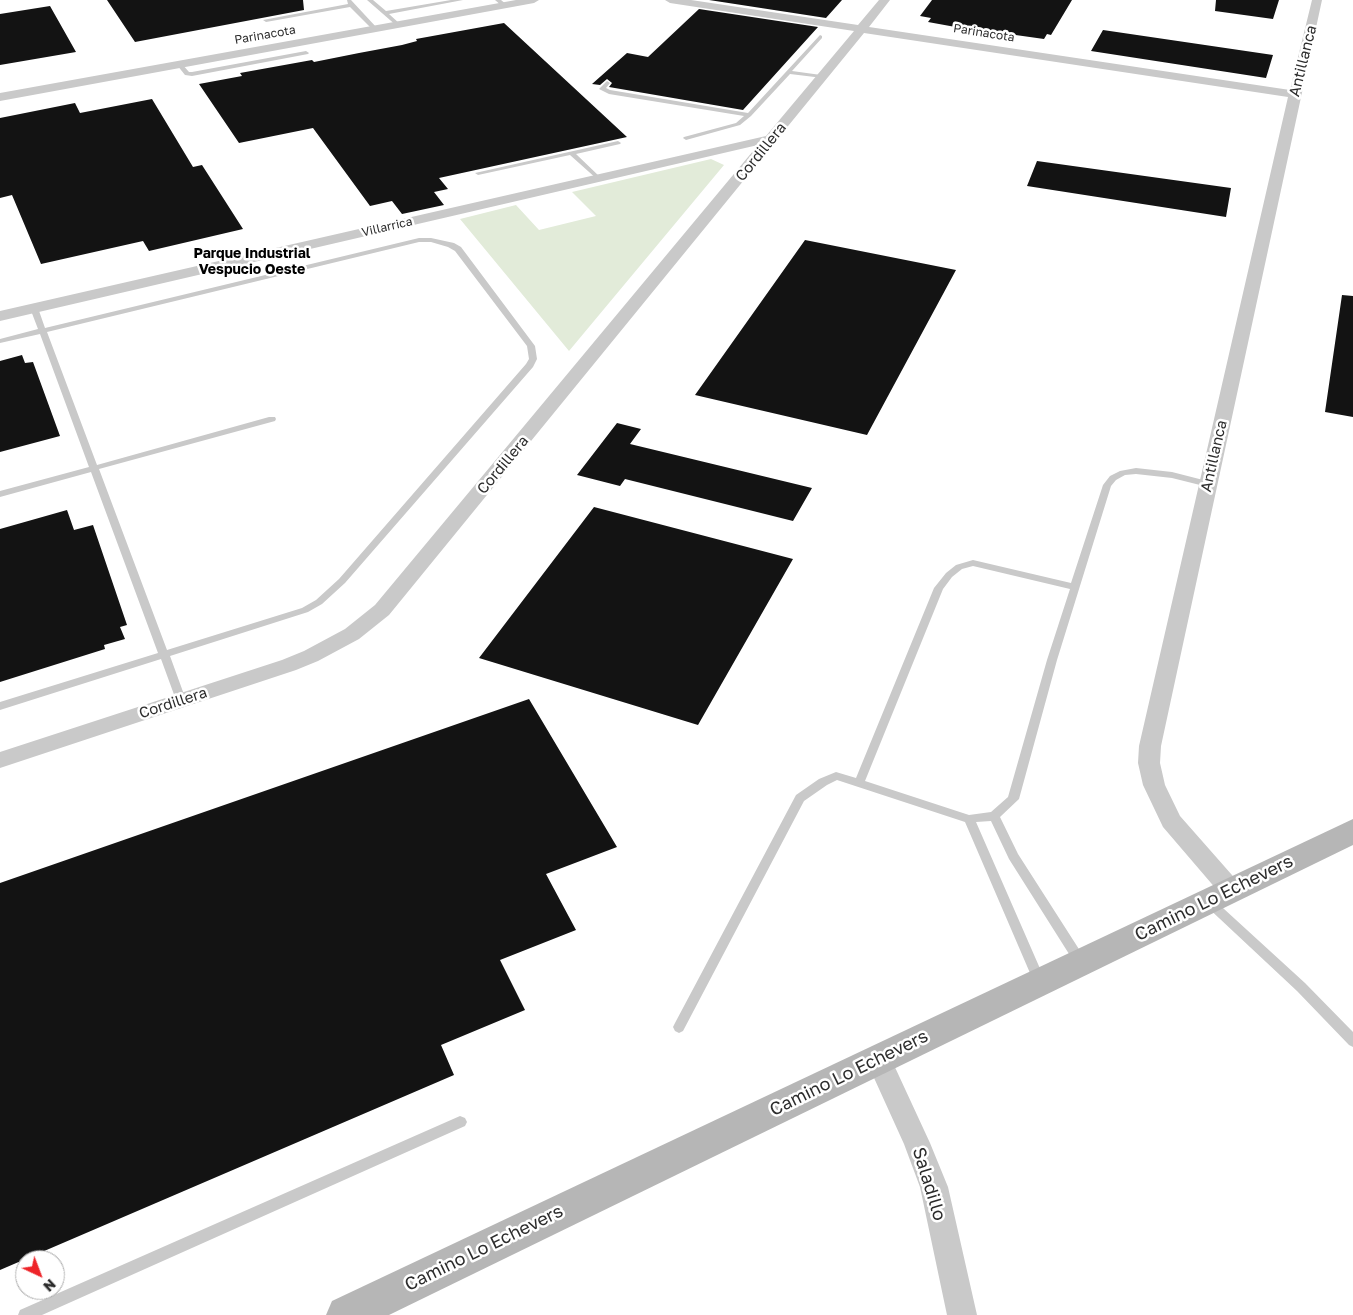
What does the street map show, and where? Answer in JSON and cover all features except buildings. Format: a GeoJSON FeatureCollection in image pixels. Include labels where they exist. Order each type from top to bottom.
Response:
{"type":"FeatureCollection","features":[{"type":"Feature","properties":{"kind":"main road","name":"Camino Lo Echevers"},"geometry":{"type":"LineString","coordinates":[[346,1315],[1353,831]]}},
{"type":"Feature","properties":{"kind":"street","name":"Parinacota"},"geometry":{"type":"LineString","coordinates":[[0,97],[398,25],[501,3],[534,0]]}},
{"type":"Feature","properties":{"kind":"street","name":"Parinacota"},"geometry":{"type":"LineString","coordinates":[[670,0],[1294,94]]}},
{"type":"Feature","properties":{"kind":"street","name":"Cordillera"},"geometry":{"type":"LineString","coordinates":[[0,760],[311,656],[352,634],[382,610],[885,0]]}},
{"type":"Feature","properties":{"kind":"street","name":"Antillanca"},"geometry":{"type":"LineString","coordinates":[[1220,895],[1172,821],[1154,785],[1149,763],[1150,746],[1294,94],[1318,0]]}},
{"type":"Feature","properties":{"kind":"street","name":"Villarrica"},"geometry":{"type":"LineString","coordinates":[[0,316],[773,138]]}},
{"type":"Feature","properties":{"kind":"street","name":"Saladillo"},"geometry":{"type":"LineString","coordinates":[[878,1058],[917,1143],[934,1187],[962,1315]]}},
{"type":"Feature","properties":{"kind":"lane"},"geometry":{"type":"LineString","coordinates":[[371,1],[378,0]]}},
{"type":"Feature","properties":{"kind":"lane"},"geometry":{"type":"LineString","coordinates":[[384,13],[460,0]]}},
{"type":"Feature","properties":{"kind":"lane"},"geometry":{"type":"LineString","coordinates":[[371,1],[398,25]]}},
{"type":"Feature","properties":{"kind":"lane"},"geometry":{"type":"LineString","coordinates":[[266,20],[350,2],[375,29]]}},
{"type":"Feature","properties":{"kind":"lane"},"geometry":{"type":"LineString","coordinates":[[686,138],[729,127],[749,115],[820,37]]}},
{"type":"Feature","properties":{"kind":"lane"},"geometry":{"type":"LineString","coordinates":[[180,65],[187,74],[192,74],[306,53]]}},
{"type":"Feature","properties":{"kind":"lane"},"geometry":{"type":"LineString","coordinates":[[789,72],[821,77]]}},
{"type":"Feature","properties":{"kind":"lane"},"geometry":{"type":"LineString","coordinates":[[607,82],[602,89],[608,92],[749,115]]}},
{"type":"Feature","properties":{"kind":"lane"},"geometry":{"type":"LineString","coordinates":[[478,173],[618,143]]}},
{"type":"Feature","properties":{"kind":"lane"},"geometry":{"type":"LineString","coordinates":[[571,153],[598,178]]}},
{"type":"Feature","properties":{"kind":"lane"},"geometry":{"type":"LineString","coordinates":[[0,341],[419,240],[431,240],[452,245],[458,249],[533,352],[533,359],[530,365],[331,592],[305,610],[164,656],[0,706]]}},
{"type":"Feature","properties":{"kind":"lane"},"geometry":{"type":"LineString","coordinates":[[34,308],[181,700]]}},
{"type":"Feature","properties":{"kind":"lane"},"geometry":{"type":"LineString","coordinates":[[0,494],[272,419]]}},
{"type":"Feature","properties":{"kind":"lane"},"geometry":{"type":"LineString","coordinates":[[679,1027],[800,798],[823,782],[836,776],[968,819],[994,816],[1013,798],[1052,660],[1107,485],[1112,478],[1123,473],[1148,472],[1208,484]]}},
{"type":"Feature","properties":{"kind":"lane"},"geometry":{"type":"LineString","coordinates":[[859,783],[939,588],[949,575],[959,567],[973,563],[1075,587]]}},
{"type":"Feature","properties":{"kind":"lane"},"geometry":{"type":"LineString","coordinates":[[994,816],[1013,856],[1081,962]]}},
{"type":"Feature","properties":{"kind":"lane"},"geometry":{"type":"LineString","coordinates":[[968,819],[1040,981]]}},
{"type":"Feature","properties":{"kind":"lane"},"geometry":{"type":"LineString","coordinates":[[1220,895],[1301,987],[1353,1041]]}},
{"type":"Feature","properties":{"kind":"lane"},"geometry":{"type":"LineString","coordinates":[[25,1315],[460,1122]]}},
{"type":"Feature","properties":{"kind":"green space"},"geometry":{"type":"Polygon","coordinates":[[[711,159],[724,165],[569,351],[460,219],[516,205],[539,230],[596,216],[572,192],[711,159]]]}},
{"type":"Feature","properties":{"kind":"district","name":"Parque Industrial Vespucio Oeste"},"geometry":{"type":"Point","coordinates":[252,262]}}]}
